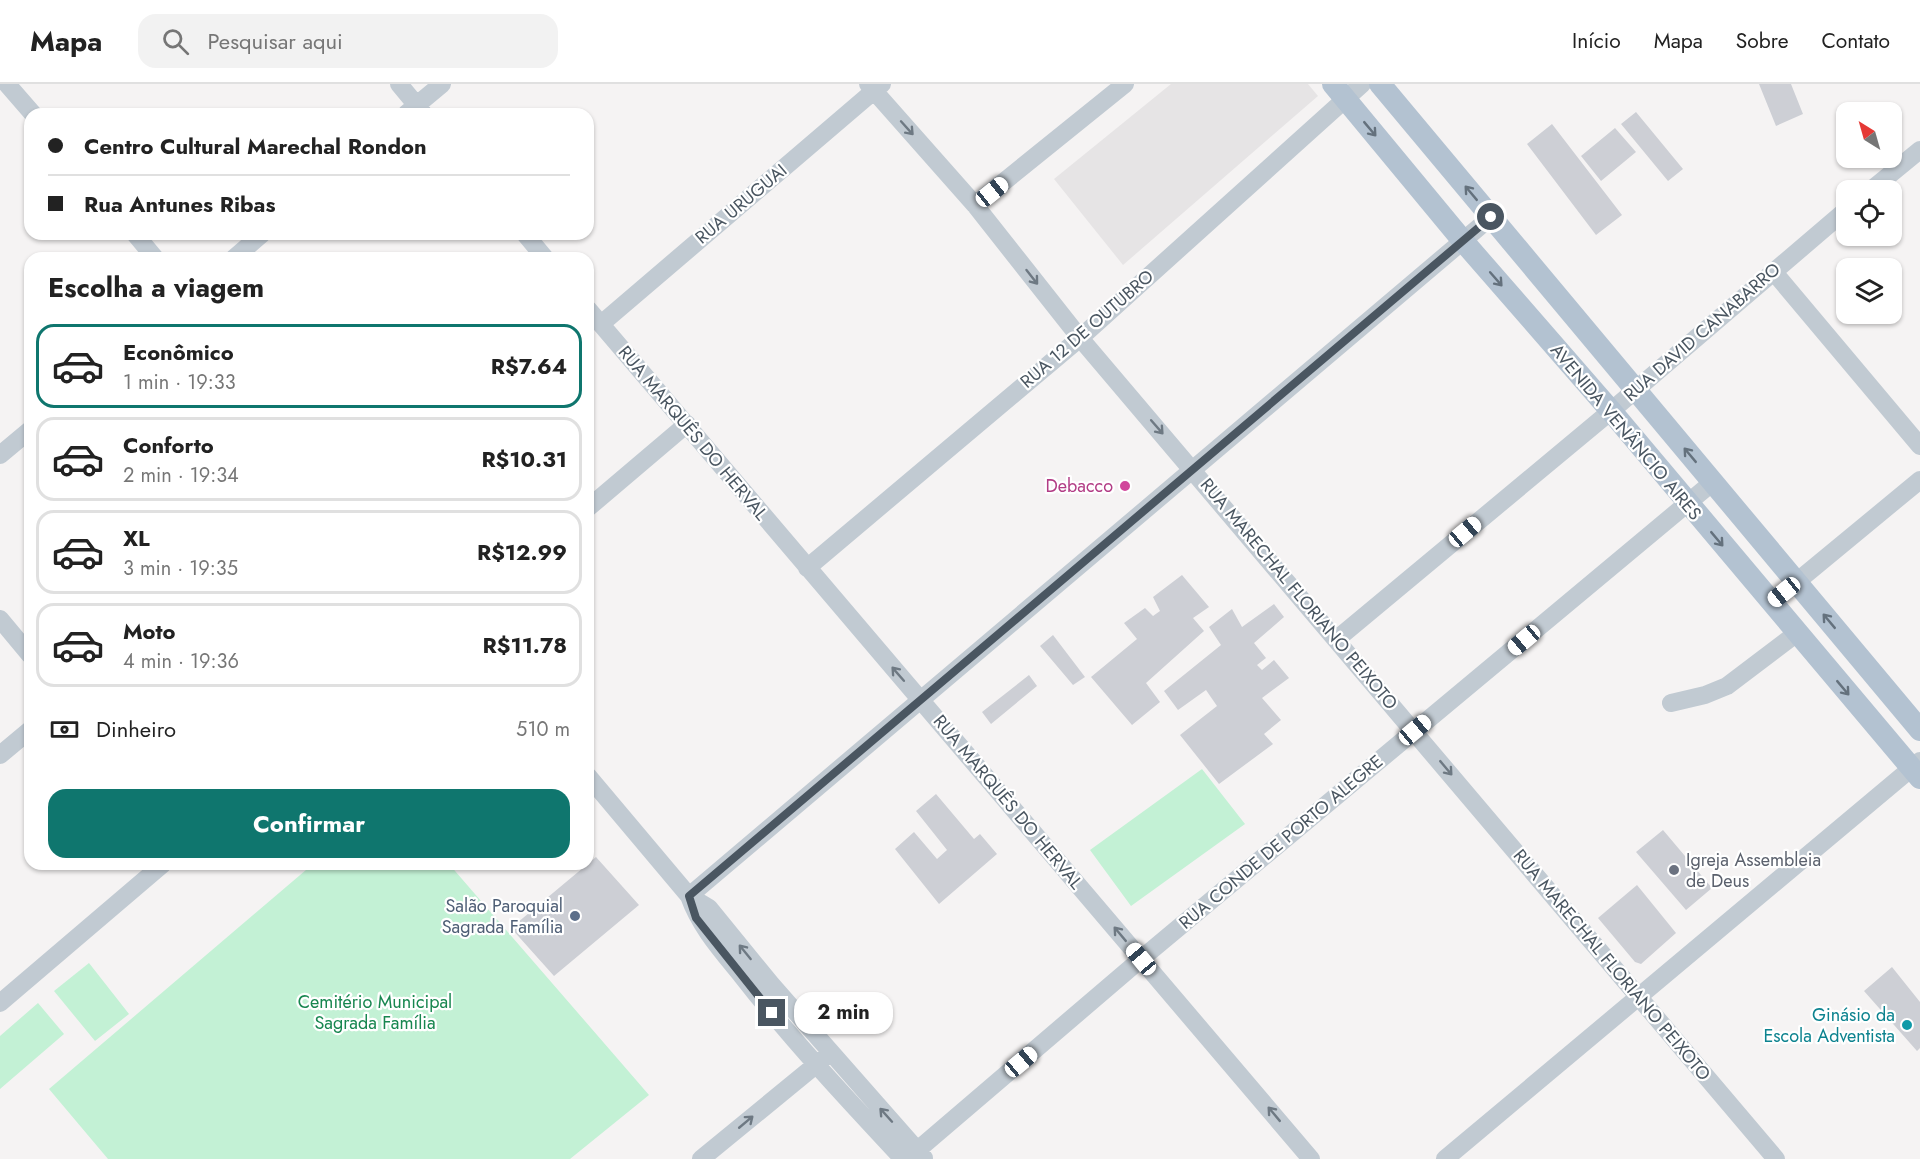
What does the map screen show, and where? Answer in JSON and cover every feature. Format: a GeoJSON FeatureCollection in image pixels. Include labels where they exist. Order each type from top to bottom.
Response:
{"type":"FeatureCollection","features":[{"type":"Feature","properties":{"kind":"main road","name":"AVENIDA VENÂNCIO AIRES"},"geometry":{"type":"LineString","coordinates":[[1380,84],[1920,730]]}},
{"type":"Feature","properties":{"kind":"main road","name":"AVENIDA VENÂNCIO AIRES"},"geometry":{"type":"LineString","coordinates":[[1339,92],[1771,603],[1917,769]]}},
{"type":"Feature","properties":{"kind":"main road"},"geometry":{"type":"LineString","coordinates":[[1551,343],[1577,320]]}},
{"type":"Feature","properties":{"kind":"street"},"geometry":{"type":"LineString","coordinates":[[8,84],[28,108]]}},
{"type":"Feature","properties":{"kind":"street"},"geometry":{"type":"LineString","coordinates":[[399,84],[414,108]]}},
{"type":"Feature","properties":{"kind":"street"},"geometry":{"type":"LineString","coordinates":[[419,108],[442,84]]}},
{"type":"Feature","properties":{"kind":"street"},"geometry":{"type":"LineString","coordinates":[[975,205],[1125,84]]}},
{"type":"Feature","properties":{"kind":"street","name":"RUA 12 DE OUTUBRO"},"geometry":{"type":"LineString","coordinates":[[807,568],[1080,338],[1339,92],[1362,84]]}},
{"type":"Feature","properties":{"kind":"street","name":"RUA MARECHAL FLORIANO PEIXOTO"},"geometry":{"type":"LineString","coordinates":[[875,86],[975,205],[1080,338],[1193,468],[1776,1159]]}},
{"type":"Feature","properties":{"kind":"street","name":"RUA URUGUAI"},"geometry":{"type":"LineString","coordinates":[[601,324],[875,86]]}},
{"type":"Feature","properties":{"kind":"street"},"geometry":{"type":"LineString","coordinates":[[1883,180],[1920,150]]}},
{"type":"Feature","properties":{"kind":"street"},"geometry":{"type":"LineString","coordinates":[[689,896],[1491,217]]}},
{"type":"Feature","properties":{"kind":"street","name":"RUA DAVID CANABARRO"},"geometry":{"type":"LineString","coordinates":[[1337,639],[1611,411],[1836,218]]}},
{"type":"Feature","properties":{"kind":"street"},"geometry":{"type":"LineString","coordinates":[[140,240],[150,252]]}},
{"type":"Feature","properties":{"kind":"street"},"geometry":{"type":"LineString","coordinates":[[241,252],[255,240]]}},
{"type":"Feature","properties":{"kind":"street"},"geometry":{"type":"LineString","coordinates":[[530,240],[540,252]]}},
{"type":"Feature","properties":{"kind":"street"},"geometry":{"type":"LineString","coordinates":[[1773,271],[1920,446]]}},
{"type":"Feature","properties":{"kind":"street","name":"RUA MARQUÊS DO HERVAL"},"geometry":{"type":"LineString","coordinates":[[594,316],[1311,1159]]}},
{"type":"Feature","properties":{"kind":"street"},"geometry":{"type":"LineString","coordinates":[[594,503],[687,424]]}},
{"type":"Feature","properties":{"kind":"street"},"geometry":{"type":"LineString","coordinates":[[0,456],[24,435]]}},
{"type":"Feature","properties":{"kind":"street"},"geometry":{"type":"LineString","coordinates":[[1771,603],[1920,480]]}},
{"type":"Feature","properties":{"kind":"street","name":"RUA CONDE DE PORTO ALEGRE"},"geometry":{"type":"LineString","coordinates":[[913,1157],[1141,959],[1713,482]]}},
{"type":"Feature","properties":{"kind":"street"},"geometry":{"type":"LineString","coordinates":[[0,619],[24,648]]}},
{"type":"Feature","properties":{"kind":"street"},"geometry":{"type":"LineString","coordinates":[[1671,703],[1705,695],[1727,686],[1797,633]]}},
{"type":"Feature","properties":{"kind":"street"},"geometry":{"type":"LineString","coordinates":[[0,755],[24,735]]}},
{"type":"Feature","properties":{"kind":"street"},"geometry":{"type":"LineString","coordinates":[[1445,1159],[1638,995],[1917,769]]}},
{"type":"Feature","properties":{"kind":"street"},"geometry":{"type":"LineString","coordinates":[[594,783],[689,896],[696,918],[764,990],[830,1052],[913,1157]]}},
{"type":"Feature","properties":{"kind":"street"},"geometry":{"type":"LineString","coordinates":[[0,1003],[156,870]]}},
{"type":"Feature","properties":{"kind":"street"},"geometry":{"type":"LineString","coordinates":[[764,990],[815,1065],[913,1157]]}},
{"type":"Feature","properties":{"kind":"street"},"geometry":{"type":"LineString","coordinates":[[701,1159],[830,1052]]}},
{"type":"Feature","properties":{"kind":"shaded area"},"geometry":{"type":"Polygon","coordinates":[[[1171,84],[1308,84],[1318,96],[1123,265],[1054,179],[1171,84]]]}},
{"type":"Feature","properties":{"kind":"green space"},"geometry":{"type":"Polygon","coordinates":[[[1202,769],[1245,824],[1131,906],[1090,850],[1202,769]]]}},
{"type":"Feature","properties":{"kind":"green space","name":"Cemitério Municipal Sagrada Família"},"geometry":{"type":"Polygon","coordinates":[[[306,870],[454,870],[649,1095],[570,1159],[108,1159],[49,1089],[306,870]]]}},
{"type":"Feature","properties":{"kind":"green space"},"geometry":{"type":"Polygon","coordinates":[[[89,963],[129,1014],[95,1041],[54,991],[89,963]]]}},
{"type":"Feature","properties":{"kind":"green space"},"geometry":{"type":"Polygon","coordinates":[[[38,1003],[64,1034],[0,1089],[0,1036],[38,1003]]]}},
{"type":"Feature","properties":{"kind":"building"},"geometry":{"type":"Polygon","coordinates":[[[1759,84],[1791,84],[1803,114],[1776,126],[1759,84]]]}},
{"type":"Feature","properties":{"kind":"building"},"geometry":{"type":"Polygon","coordinates":[[[1636,112],[1683,169],[1668,181],[1621,124],[1636,112]]]}},
{"type":"Feature","properties":{"kind":"building"},"geometry":{"type":"Polygon","coordinates":[[[1552,124],[1622,215],[1596,235],[1527,144],[1552,124]]]}},
{"type":"Feature","properties":{"kind":"building"},"geometry":{"type":"Polygon","coordinates":[[[1615,128],[1636,152],[1601,181],[1581,156],[1615,128]]]}},
{"type":"Feature","properties":{"kind":"building"},"geometry":{"type":"Polygon","coordinates":[[[1182,575],[1209,607],[1193,618],[1204,631],[1146,683],[1160,702],[1132,725],[1091,677],[1137,639],[1124,623],[1145,608],[1153,616],[1160,611],[1153,597],[1182,575]]]}},
{"type":"Feature","properties":{"kind":"building"},"geometry":{"type":"Polygon","coordinates":[[[1274,604],[1284,617],[1254,643],[1266,658],[1257,665],[1262,670],[1274,660],[1289,678],[1262,698],[1281,720],[1264,734],[1273,744],[1219,784],[1180,735],[1217,706],[1206,690],[1178,710],[1164,691],[1221,645],[1209,627],[1232,609],[1242,627],[1274,604]]]}},
{"type":"Feature","properties":{"kind":"building"},"geometry":{"type":"Polygon","coordinates":[[[1053,635],[1085,677],[1073,685],[1040,646],[1053,635]]]}},
{"type":"Feature","properties":{"kind":"building"},"geometry":{"type":"Polygon","coordinates":[[[1029,675],[1037,686],[991,724],[982,712],[1029,675]]]}},
{"type":"Feature","properties":{"kind":"building"},"geometry":{"type":"Polygon","coordinates":[[[936,794],[974,839],[980,834],[997,854],[939,904],[895,849],[914,832],[937,859],[947,850],[916,811],[936,794]]]}},
{"type":"Feature","properties":{"kind":"building","name":"Igreja Assembleia de Deus"},"geometry":{"type":"Polygon","coordinates":[[[1663,830],[1712,888],[1686,910],[1636,852],[1663,830]]]}},
{"type":"Feature","properties":{"kind":"building","name":"Salão Paroquial Sagrada Família"},"geometry":{"type":"Polygon","coordinates":[[[596,857],[639,905],[554,976],[511,928],[580,870],[594,870],[596,857]]]}},
{"type":"Feature","properties":{"kind":"building"},"geometry":{"type":"Polygon","coordinates":[[[1637,885],[1676,933],[1641,964],[1635,962],[1598,918],[1637,885]]]}},
{"type":"Feature","properties":{"kind":"building","name":"Ginásio da Escola Adventista"},"geometry":{"type":"Polygon","coordinates":[[[1892,967],[1920,1002],[1920,1048],[1917,1051],[1864,991],[1892,967]]]}},
{"type":"Feature","properties":{"kind":"place","name":"Debacco"},"geometry":{"type":"Point","coordinates":[1125,486]}},
{"type":"Feature","properties":{"kind":"place","name":"Igreja Assembleia de Deus"},"geometry":{"type":"Point","coordinates":[1674,870]}},
{"type":"Feature","properties":{"kind":"place","name":"Salão Paroquial Sagrada Família"},"geometry":{"type":"Point","coordinates":[575,916]}},
{"type":"Feature","properties":{"kind":"place","name":"Ginásio da Escola Adventista"},"geometry":{"type":"Point","coordinates":[1907,1025]}},
{"type":"Feature","properties":{"kind":"route"},"geometry":{"type":"LineString","coordinates":[[772,1013],[696,918],[689,896],[1491,217]]}}]}
